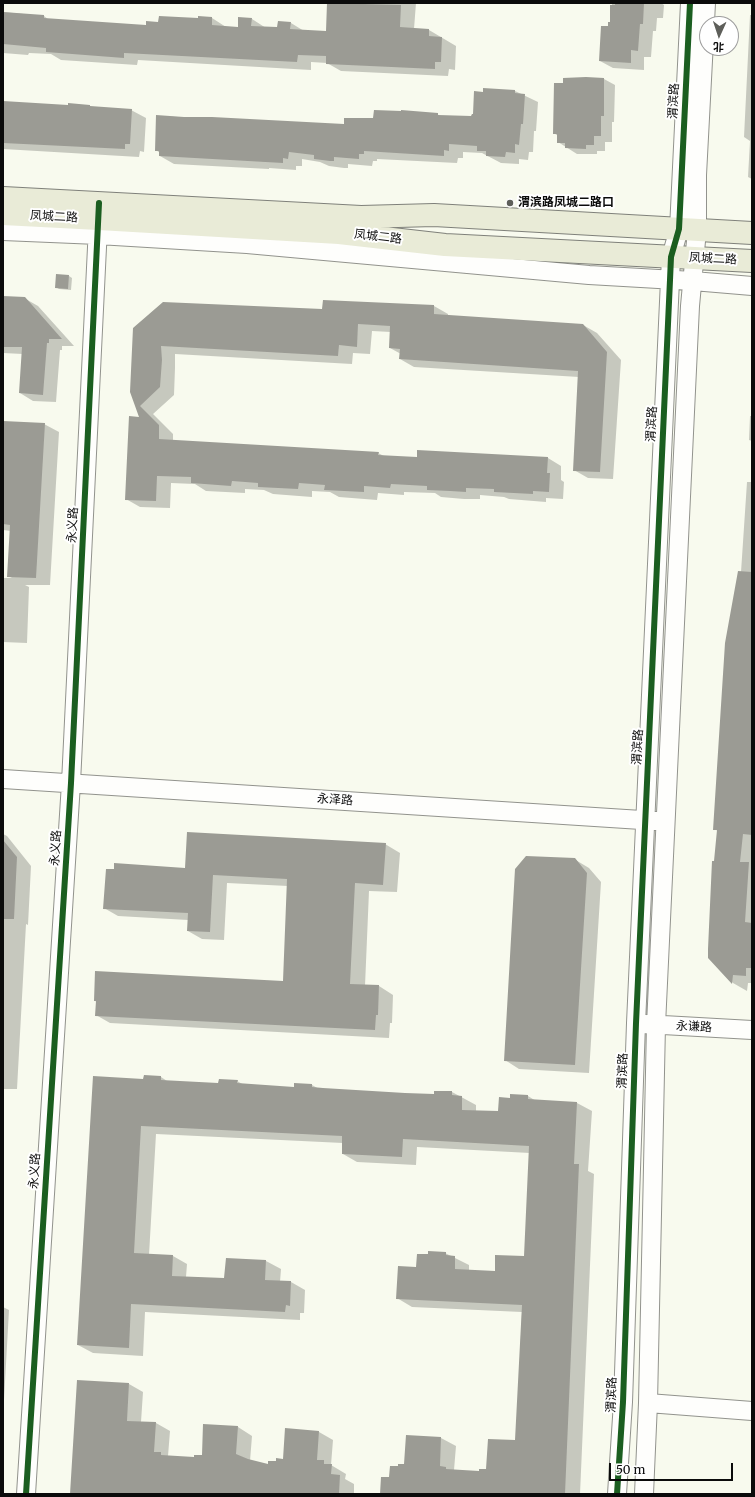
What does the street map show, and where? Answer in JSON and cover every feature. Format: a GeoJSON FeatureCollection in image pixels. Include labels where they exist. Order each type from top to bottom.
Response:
{"type":"FeatureCollection","features":[{"type":"Feature","properties":{"kind":"main road","name":"凤城二路"},"geometry":{"type":"LineString","coordinates":[[3,198],[99,219],[434,215],[752,233]]}},
{"type":"Feature","properties":{"kind":"main road","name":"凤城二路"},"geometry":{"type":"LineString","coordinates":[[3,214],[339,233],[445,245],[752,261]]}},
{"type":"Feature","properties":{"kind":"street","name":"渭滨路"},"geometry":{"type":"LineString","coordinates":[[644,1494],[648,1404],[656,1025],[694,257],[688,230],[690,3]]}},
{"type":"Feature","properties":{"kind":"street","name":"渭滨路"},"geometry":{"type":"LineString","coordinates":[[617,1494],[623,1402],[636,1023],[671,256],[688,230],[697,175],[706,3]]}},
{"type":"Feature","properties":{"kind":"street"},"geometry":{"type":"LineString","coordinates":[[3,231],[99,219],[247,244],[589,275],[752,286]]}},
{"type":"Feature","properties":{"kind":"street","name":"永义路"},"geometry":{"type":"LineString","coordinates":[[26,1494],[71,783],[99,219]]}},
{"type":"Feature","properties":{"kind":"street","name":"永泽路"},"geometry":{"type":"LineString","coordinates":[[3,779],[666,822]]}},
{"type":"Feature","properties":{"kind":"street","name":"永谦路"},"geometry":{"type":"LineString","coordinates":[[636,1023],[752,1030]]}},
{"type":"Feature","properties":{"kind":"street"},"geometry":{"type":"LineString","coordinates":[[648,1404],[752,1411]]}},
{"type":"Feature","properties":{"kind":"building"},"geometry":{"type":"Polygon","coordinates":[[[327,3],[401,5],[400,27],[429,29],[429,36],[442,37],[441,62],[435,62],[435,69],[326,64],[326,56],[298,55],[297,62],[124,53],[124,58],[46,52],[46,48],[3,44],[3,12],[44,15],[44,18],[146,25],[146,21],[158,22],[159,16],[198,18],[198,16],[212,17],[212,25],[238,27],[238,17],[252,18],[251,26],[277,27],[278,21],[291,22],[290,29],[326,31],[327,3]]]}},
{"type":"Feature","properties":{"kind":"building"},"geometry":{"type":"Polygon","coordinates":[[[615,3],[644,3],[643,24],[640,24],[638,51],[631,50],[631,63],[599,61],[601,26],[608,26],[608,22],[610,22],[610,5],[615,5],[615,3]]]}},
{"type":"Feature","properties":{"kind":"building"},"geometry":{"type":"Polygon","coordinates":[[[563,78],[604,78],[604,116],[601,116],[601,136],[594,136],[594,145],[586,145],[586,149],[565,148],[565,143],[557,143],[557,134],[553,134],[554,83],[563,83],[563,78]]]}},
{"type":"Feature","properties":{"kind":"building"},"geometry":{"type":"Polygon","coordinates":[[[483,88],[515,90],[515,93],[525,94],[523,124],[521,124],[519,145],[515,144],[515,153],[506,152],[505,157],[486,156],[486,151],[477,151],[477,146],[449,144],[449,151],[444,150],[444,156],[364,151],[364,154],[359,154],[359,159],[334,157],[334,161],[330,161],[314,159],[314,155],[289,152],[288,159],[283,158],[283,163],[159,156],[159,151],[155,151],[156,115],[344,124],[344,118],[373,118],[374,110],[401,110],[438,113],[438,115],[471,116],[473,114],[474,91],[483,92],[483,88]]]}},
{"type":"Feature","properties":{"kind":"building"},"geometry":{"type":"Polygon","coordinates":[[[3,101],[68,105],[68,103],[132,109],[130,144],[125,144],[125,149],[3,143],[3,101]]]}},
{"type":"Feature","properties":{"kind":"building"},"geometry":{"type":"Polygon","coordinates":[[[56,274],[69,275],[68,289],[55,288],[56,274]]]}},
{"type":"Feature","properties":{"kind":"building"},"geometry":{"type":"Polygon","coordinates":[[[3,296],[25,297],[62,339],[49,339],[49,343],[47,343],[43,395],[19,393],[22,347],[3,347],[3,296]]]}},
{"type":"Feature","properties":{"kind":"building"},"geometry":{"type":"Polygon","coordinates":[[[323,300],[434,305],[434,314],[583,324],[607,352],[600,472],[573,471],[578,371],[399,359],[400,349],[389,348],[390,326],[358,324],[357,347],[339,345],[338,356],[161,346],[162,360],[160,387],[140,406],[159,425],[159,439],[379,452],[378,455],[417,457],[417,450],[548,457],[547,473],[550,473],[549,492],[533,491],[533,494],[494,492],[494,489],[466,488],[466,492],[427,490],[427,486],[391,484],[390,488],[364,486],[364,492],[324,490],[325,485],[299,483],[298,489],[258,487],[258,483],[232,481],[231,486],[191,483],[191,477],[157,476],[156,501],[125,500],[129,416],[139,417],[130,392],[133,328],[163,302],[322,309],[323,300]]]}},
{"type":"Feature","properties":{"kind":"building"},"geometry":{"type":"Polygon","coordinates":[[[3,421],[45,423],[36,578],[7,577],[10,525],[3,524],[3,421]]]}},
{"type":"Feature","properties":{"kind":"building"},"geometry":{"type":"Polygon","coordinates":[[[738,571],[752,572],[752,835],[743,834],[740,862],[749,862],[745,922],[752,923],[752,968],[746,968],[746,976],[733,975],[732,984],[708,958],[708,949],[712,861],[714,861],[717,830],[713,830],[725,643],[738,571]]]}},
{"type":"Feature","properties":{"kind":"building"},"geometry":{"type":"Polygon","coordinates":[[[187,832],[386,843],[383,885],[355,883],[350,984],[379,985],[378,1015],[376,1015],[375,1030],[95,1016],[95,971],[283,981],[287,879],[213,875],[210,932],[187,931],[188,913],[103,909],[106,869],[114,869],[114,863],[185,868],[187,832]]]}},
{"type":"Feature","properties":{"kind":"building"},"geometry":{"type":"Polygon","coordinates":[[[3,840],[17,857],[14,919],[3,919],[3,840]]]}},
{"type":"Feature","properties":{"kind":"building"},"geometry":{"type":"Polygon","coordinates":[[[526,856],[575,858],[587,873],[575,1065],[504,1061],[515,869],[526,856]]]}},
{"type":"Feature","properties":{"kind":"building"},"geometry":{"type":"Polygon","coordinates":[[[144,1075],[161,1076],[161,1080],[218,1083],[219,1079],[238,1080],[237,1083],[294,1087],[294,1083],[312,1084],[312,1087],[405,1093],[434,1094],[434,1091],[452,1091],[452,1095],[462,1096],[462,1110],[498,1111],[499,1097],[510,1098],[510,1094],[528,1095],[528,1099],[577,1102],[574,1164],[579,1164],[565,1494],[380,1494],[381,1477],[389,1477],[390,1466],[404,1464],[406,1435],[441,1437],[440,1466],[446,1467],[446,1469],[479,1471],[479,1469],[486,1469],[488,1439],[515,1440],[522,1305],[396,1299],[398,1266],[416,1267],[417,1254],[428,1254],[428,1251],[446,1252],[446,1255],[455,1256],[455,1269],[495,1271],[495,1255],[524,1256],[529,1146],[403,1139],[402,1157],[342,1154],[342,1136],[141,1126],[134,1253],[173,1255],[172,1276],[224,1278],[226,1258],[266,1260],[265,1280],[291,1281],[290,1306],[286,1305],[285,1312],[131,1304],[129,1348],[77,1345],[93,1076],[143,1079],[144,1075]]]}},
{"type":"Feature","properties":{"kind":"building"},"geometry":{"type":"Polygon","coordinates":[[[77,1380],[129,1383],[127,1421],[156,1422],[154,1452],[161,1452],[161,1455],[194,1457],[194,1455],[202,1455],[203,1424],[238,1426],[236,1454],[268,1464],[268,1461],[276,1461],[276,1458],[283,1459],[285,1428],[319,1431],[317,1460],[324,1460],[324,1464],[332,1464],[331,1474],[340,1475],[339,1494],[70,1494],[77,1380]]]}},
{"type":"Feature","properties":{"kind":"cycle path"},"geometry":{"type":"LineString","coordinates":[[617,1494],[623,1402],[636,1023],[671,257],[679,229],[690,3]]}},
{"type":"Feature","properties":{"kind":"cycle path"},"geometry":{"type":"LineString","coordinates":[[26,1494],[71,783],[99,203]]}},
{"type":"Feature","properties":{"kind":"place","name":"渭滨路凤城二路口"},"geometry":{"type":"Point","coordinates":[510,203]}}]}
